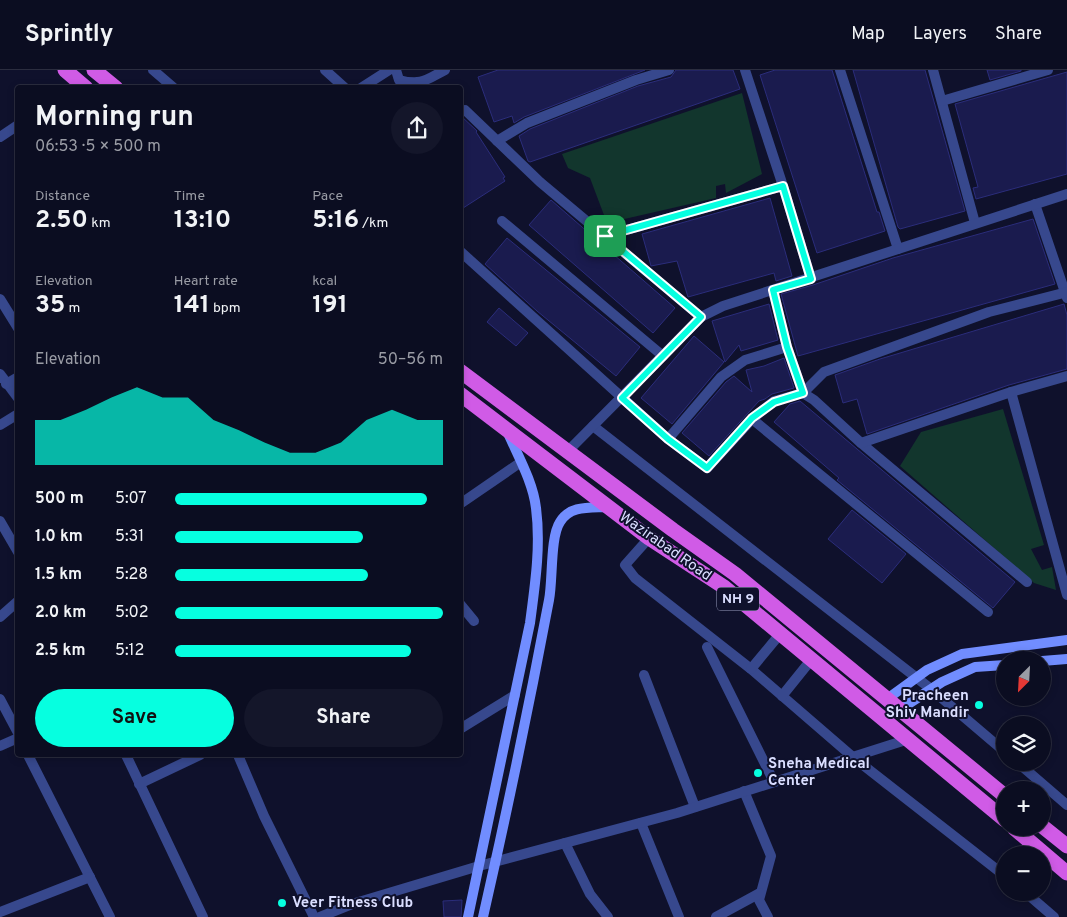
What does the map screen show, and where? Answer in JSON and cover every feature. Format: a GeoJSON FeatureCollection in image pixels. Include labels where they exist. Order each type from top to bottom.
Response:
{"type":"FeatureCollection","features":[{"type":"Feature","properties":{"kind":"highway"},"geometry":{"type":"LineString","coordinates":[[65,70],[78,85]]}},
{"type":"Feature","properties":{"kind":"highway"},"geometry":{"type":"LineString","coordinates":[[94,70],[112,85]]}},
{"type":"Feature","properties":{"kind":"highway","name":"Wazirabad Road"},"geometry":{"type":"LineString","coordinates":[[463,373],[735,574],[996,789]]}},
{"type":"Feature","properties":{"kind":"highway","name":"Wazirabad Road"},"geometry":{"type":"LineString","coordinates":[[463,396],[649,538],[724,587],[996,812]]}},
{"type":"Feature","properties":{"kind":"highway"},"geometry":{"type":"LineString","coordinates":[[1051,833],[1067,846]]}},
{"type":"Feature","properties":{"kind":"highway"},"geometry":{"type":"LineString","coordinates":[[1024,836],[1067,872]]}},
{"type":"Feature","properties":{"kind":"main road"},"geometry":{"type":"LineString","coordinates":[[468,917],[515,695],[534,592],[538,535],[536,507],[521,462],[507,430]]}},
{"type":"Feature","properties":{"kind":"main road"},"geometry":{"type":"LineString","coordinates":[[483,917],[549,602],[556,528],[567,513],[576,509],[608,507]]}},
{"type":"Feature","properties":{"kind":"main road"},"geometry":{"type":"LineString","coordinates":[[887,699],[927,670],[962,654],[1067,640]]}},
{"type":"Feature","properties":{"kind":"main road"},"geometry":{"type":"LineString","coordinates":[[1051,661],[1067,659]]}},
{"type":"Feature","properties":{"kind":"main road"},"geometry":{"type":"LineString","coordinates":[[899,710],[932,689],[975,668],[996,666]]}},
{"type":"Feature","properties":{"kind":"street"},"geometry":{"type":"LineString","coordinates":[[152,70],[170,85]]}},
{"type":"Feature","properties":{"kind":"street"},"geometry":{"type":"LineString","coordinates":[[325,70],[341,85]]}},
{"type":"Feature","properties":{"kind":"street"},"geometry":{"type":"LineString","coordinates":[[366,85],[389,70]]}},
{"type":"Feature","properties":{"kind":"street"},"geometry":{"type":"LineString","coordinates":[[396,70],[400,80],[413,84],[422,82],[445,70]]}},
{"type":"Feature","properties":{"kind":"street"},"geometry":{"type":"LineString","coordinates":[[497,141],[527,123],[636,80],[669,70]]}},
{"type":"Feature","properties":{"kind":"street"},"geometry":{"type":"LineString","coordinates":[[745,70],[811,279]]}},
{"type":"Feature","properties":{"kind":"street"},"geometry":{"type":"LineString","coordinates":[[840,70],[898,249]]}},
{"type":"Feature","properties":{"kind":"street"},"geometry":{"type":"LineString","coordinates":[[933,70],[975,224]]}},
{"type":"Feature","properties":{"kind":"street"},"geometry":{"type":"LineString","coordinates":[[942,101],[1032,72],[1048,70]]}},
{"type":"Feature","properties":{"kind":"street"},"geometry":{"type":"LineString","coordinates":[[465,110],[540,182],[701,317]]}},
{"type":"Feature","properties":{"kind":"street"},"geometry":{"type":"LineString","coordinates":[[0,136],[15,127]]}},
{"type":"Feature","properties":{"kind":"street"},"geometry":{"type":"LineString","coordinates":[[605,236],[783,186]]}},
{"type":"Feature","properties":{"kind":"street"},"geometry":{"type":"LineString","coordinates":[[568,451],[701,317],[723,306],[811,279],[1067,194]]}},
{"type":"Feature","properties":{"kind":"street"},"geometry":{"type":"LineString","coordinates":[[463,254],[668,439],[707,468],[752,418],[774,402],[803,393],[824,372],[989,312],[1066,294],[1035,204]]}},
{"type":"Feature","properties":{"kind":"street"},"geometry":{"type":"LineString","coordinates":[[502,221],[663,356]]}},
{"type":"Feature","properties":{"kind":"street"},"geometry":{"type":"LineString","coordinates":[[773,290],[787,347],[803,393],[814,400],[861,444],[1027,582]]}},
{"type":"Feature","properties":{"kind":"street"},"geometry":{"type":"LineString","coordinates":[[0,299],[15,323]]}},
{"type":"Feature","properties":{"kind":"street"},"geometry":{"type":"LineString","coordinates":[[668,439],[721,377],[745,360],[787,347]]}},
{"type":"Feature","properties":{"kind":"street"},"geometry":{"type":"LineString","coordinates":[[0,374],[15,394]]}},
{"type":"Feature","properties":{"kind":"street"},"geometry":{"type":"LineString","coordinates":[[861,444],[1011,392],[1067,376]]}},
{"type":"Feature","properties":{"kind":"street"},"geometry":{"type":"LineString","coordinates":[[6,384],[15,379]]}},
{"type":"Feature","properties":{"kind":"street"},"geometry":{"type":"LineString","coordinates":[[1011,392],[1067,595]]}},
{"type":"Feature","properties":{"kind":"street"},"geometry":{"type":"LineString","coordinates":[[0,425],[15,416]]}},
{"type":"Feature","properties":{"kind":"street"},"geometry":{"type":"LineString","coordinates":[[752,418],[988,612]]}},
{"type":"Feature","properties":{"kind":"street"},"geometry":{"type":"LineString","coordinates":[[593,426],[932,689],[996,744]]}},
{"type":"Feature","properties":{"kind":"street"},"geometry":{"type":"LineString","coordinates":[[463,502],[521,462]]}},
{"type":"Feature","properties":{"kind":"street"},"geometry":{"type":"LineString","coordinates":[[0,521],[15,547]]}},
{"type":"Feature","properties":{"kind":"street"},"geometry":{"type":"LineString","coordinates":[[649,538],[625,565],[635,578],[751,669],[854,758],[996,869]]}},
{"type":"Feature","properties":{"kind":"street"},"geometry":{"type":"LineString","coordinates":[[0,617],[15,604]]}},
{"type":"Feature","properties":{"kind":"street"},"geometry":{"type":"LineString","coordinates":[[463,608],[474,621]]}},
{"type":"Feature","properties":{"kind":"street"},"geometry":{"type":"LineString","coordinates":[[751,669],[780,634]]}},
{"type":"Feature","properties":{"kind":"street"},"geometry":{"type":"LineString","coordinates":[[708,647],[774,782]]}},
{"type":"Feature","properties":{"kind":"street"},"geometry":{"type":"LineString","coordinates":[[782,696],[811,660]]}},
{"type":"Feature","properties":{"kind":"street"},"geometry":{"type":"LineString","coordinates":[[644,675],[695,807]]}},
{"type":"Feature","properties":{"kind":"street"},"geometry":{"type":"LineString","coordinates":[[463,727],[515,695]]}},
{"type":"Feature","properties":{"kind":"street"},"geometry":{"type":"LineString","coordinates":[[0,699],[15,727]]}},
{"type":"Feature","properties":{"kind":"street"},"geometry":{"type":"LineString","coordinates":[[0,746],[15,739]]}},
{"type":"Feature","properties":{"kind":"street"},"geometry":{"type":"LineString","coordinates":[[239,757],[264,816],[321,917],[352,904],[479,866],[641,823],[854,758],[909,739]]}},
{"type":"Feature","properties":{"kind":"street"},"geometry":{"type":"LineString","coordinates":[[29,757],[110,917]]}},
{"type":"Feature","properties":{"kind":"street"},"geometry":{"type":"LineString","coordinates":[[127,757],[203,917]]}},
{"type":"Feature","properties":{"kind":"street"},"geometry":{"type":"LineString","coordinates":[[139,784],[196,757]]}},
{"type":"Feature","properties":{"kind":"street"},"geometry":{"type":"LineString","coordinates":[[1027,771],[1067,805]]}},
{"type":"Feature","properties":{"kind":"street"},"geometry":{"type":"LineString","coordinates":[[744,791],[772,856],[759,900],[768,917]]}},
{"type":"Feature","properties":{"kind":"street"},"geometry":{"type":"LineString","coordinates":[[641,823],[679,917]]}},
{"type":"Feature","properties":{"kind":"street"},"geometry":{"type":"LineString","coordinates":[[565,843],[590,894],[608,917]]}},
{"type":"Feature","properties":{"kind":"street"},"geometry":{"type":"LineString","coordinates":[[0,912],[90,877]]}},
{"type":"Feature","properties":{"kind":"street"},"geometry":{"type":"LineString","coordinates":[[716,917],[760,893]]}},
{"type":"Feature","properties":{"kind":"street"},"geometry":{"type":"LineString","coordinates":[[1035,901],[1054,917]]}},
{"type":"Feature","properties":{"kind":"green space"},"geometry":{"type":"Polygon","coordinates":[[[742,93],[762,174],[726,193],[725,184],[716,186],[716,198],[607,223],[590,178],[568,168],[562,154],[742,93]]]}},
{"type":"Feature","properties":{"kind":"green space"},"geometry":{"type":"Polygon","coordinates":[[[1003,409],[1044,545],[1031,549],[1042,570],[1052,567],[1056,590],[1034,583],[900,466],[921,432],[1003,409]]]}},
{"type":"Feature","properties":{"kind":"building"},"geometry":{"type":"Polygon","coordinates":[[[498,70],[645,70],[524,117],[514,123],[512,116],[494,122],[478,77],[498,70]]]}},
{"type":"Feature","properties":{"kind":"building"},"geometry":{"type":"Polygon","coordinates":[[[676,70],[733,70],[740,89],[530,162],[528,161],[519,136],[530,129],[638,86],[671,77],[676,70]]]}},
{"type":"Feature","properties":{"kind":"building"},"geometry":{"type":"Polygon","coordinates":[[[775,70],[832,70],[877,212],[879,212],[885,231],[817,253],[760,75],[775,70]]]}},
{"type":"Feature","properties":{"kind":"building"},"geometry":{"type":"Polygon","coordinates":[[[853,70],[925,70],[965,211],[900,229],[898,227],[853,70]]]}},
{"type":"Feature","properties":{"kind":"building"},"geometry":{"type":"Polygon","coordinates":[[[987,70],[1021,70],[1021,71],[990,80],[987,70]]]}},
{"type":"Feature","properties":{"kind":"building"},"geometry":{"type":"Polygon","coordinates":[[[1067,72],[1067,174],[976,199],[973,188],[978,187],[955,104],[1067,72]]]}},
{"type":"Feature","properties":{"kind":"building"},"geometry":{"type":"Polygon","coordinates":[[[463,118],[477,131],[505,177],[503,178],[505,181],[463,208],[463,118]]]}},
{"type":"Feature","properties":{"kind":"building"},"geometry":{"type":"Polygon","coordinates":[[[770,198],[792,276],[776,281],[774,273],[688,297],[677,261],[651,266],[642,234],[770,198]]]}},
{"type":"Feature","properties":{"kind":"building"},"geometry":{"type":"Polygon","coordinates":[[[551,200],[675,308],[653,333],[529,225],[551,200]]]}},
{"type":"Feature","properties":{"kind":"building"},"geometry":{"type":"Polygon","coordinates":[[[1033,219],[1055,284],[798,356],[781,294],[893,258],[1033,219]]]}},
{"type":"Feature","properties":{"kind":"building"},"geometry":{"type":"Polygon","coordinates":[[[507,238],[640,347],[616,376],[537,311],[485,264],[507,238]]]}},
{"type":"Feature","properties":{"kind":"building"},"geometry":{"type":"Polygon","coordinates":[[[769,304],[778,340],[741,351],[739,345],[725,362],[712,321],[769,304]]]}},
{"type":"Feature","properties":{"kind":"building"},"geometry":{"type":"Polygon","coordinates":[[[1064,304],[1067,315],[1067,369],[1009,385],[867,434],[857,399],[843,403],[835,375],[880,359],[1064,304]]]}},
{"type":"Feature","properties":{"kind":"building"},"geometry":{"type":"Polygon","coordinates":[[[499,308],[528,333],[516,346],[487,322],[499,308]]]}},
{"type":"Feature","properties":{"kind":"building"},"geometry":{"type":"Polygon","coordinates":[[[694,336],[724,362],[672,424],[641,398],[694,336]]]}},
{"type":"Feature","properties":{"kind":"building"},"geometry":{"type":"Polygon","coordinates":[[[784,358],[794,388],[772,394],[759,401],[709,456],[682,433],[726,382],[734,376],[752,392],[746,370],[764,366],[784,358]]]}},
{"type":"Feature","properties":{"kind":"building"},"geometry":{"type":"Polygon","coordinates":[[[800,401],[1015,582],[993,608],[837,480],[839,478],[774,422],[790,404],[800,401]]]}},
{"type":"Feature","properties":{"kind":"building"},"geometry":{"type":"Polygon","coordinates":[[[852,510],[906,554],[882,583],[828,539],[852,510]]]}},
{"type":"Feature","properties":{"kind":"building"},"geometry":{"type":"Polygon","coordinates":[[[462,900],[461,917],[444,917],[443,901],[462,900]]]}},
{"type":"Feature","properties":{"kind":"place","name":"Pracheen Shiv Mandir"},"geometry":{"type":"Point","coordinates":[979,705]}},
{"type":"Feature","properties":{"kind":"place","name":"Sneha Medical Center"},"geometry":{"type":"Point","coordinates":[758,773]}},
{"type":"Feature","properties":{"kind":"place","name":"Veer Fitness Club"},"geometry":{"type":"Point","coordinates":[282,903]}},
{"type":"Feature","properties":{"kind":"route"},"geometry":{"type":"LineString","coordinates":[[783,186],[811,279],[773,290],[787,347],[803,393],[774,402],[752,418],[707,468],[668,439],[622,398],[701,317],[605,236],[725,204],[783,186]]}}]}
